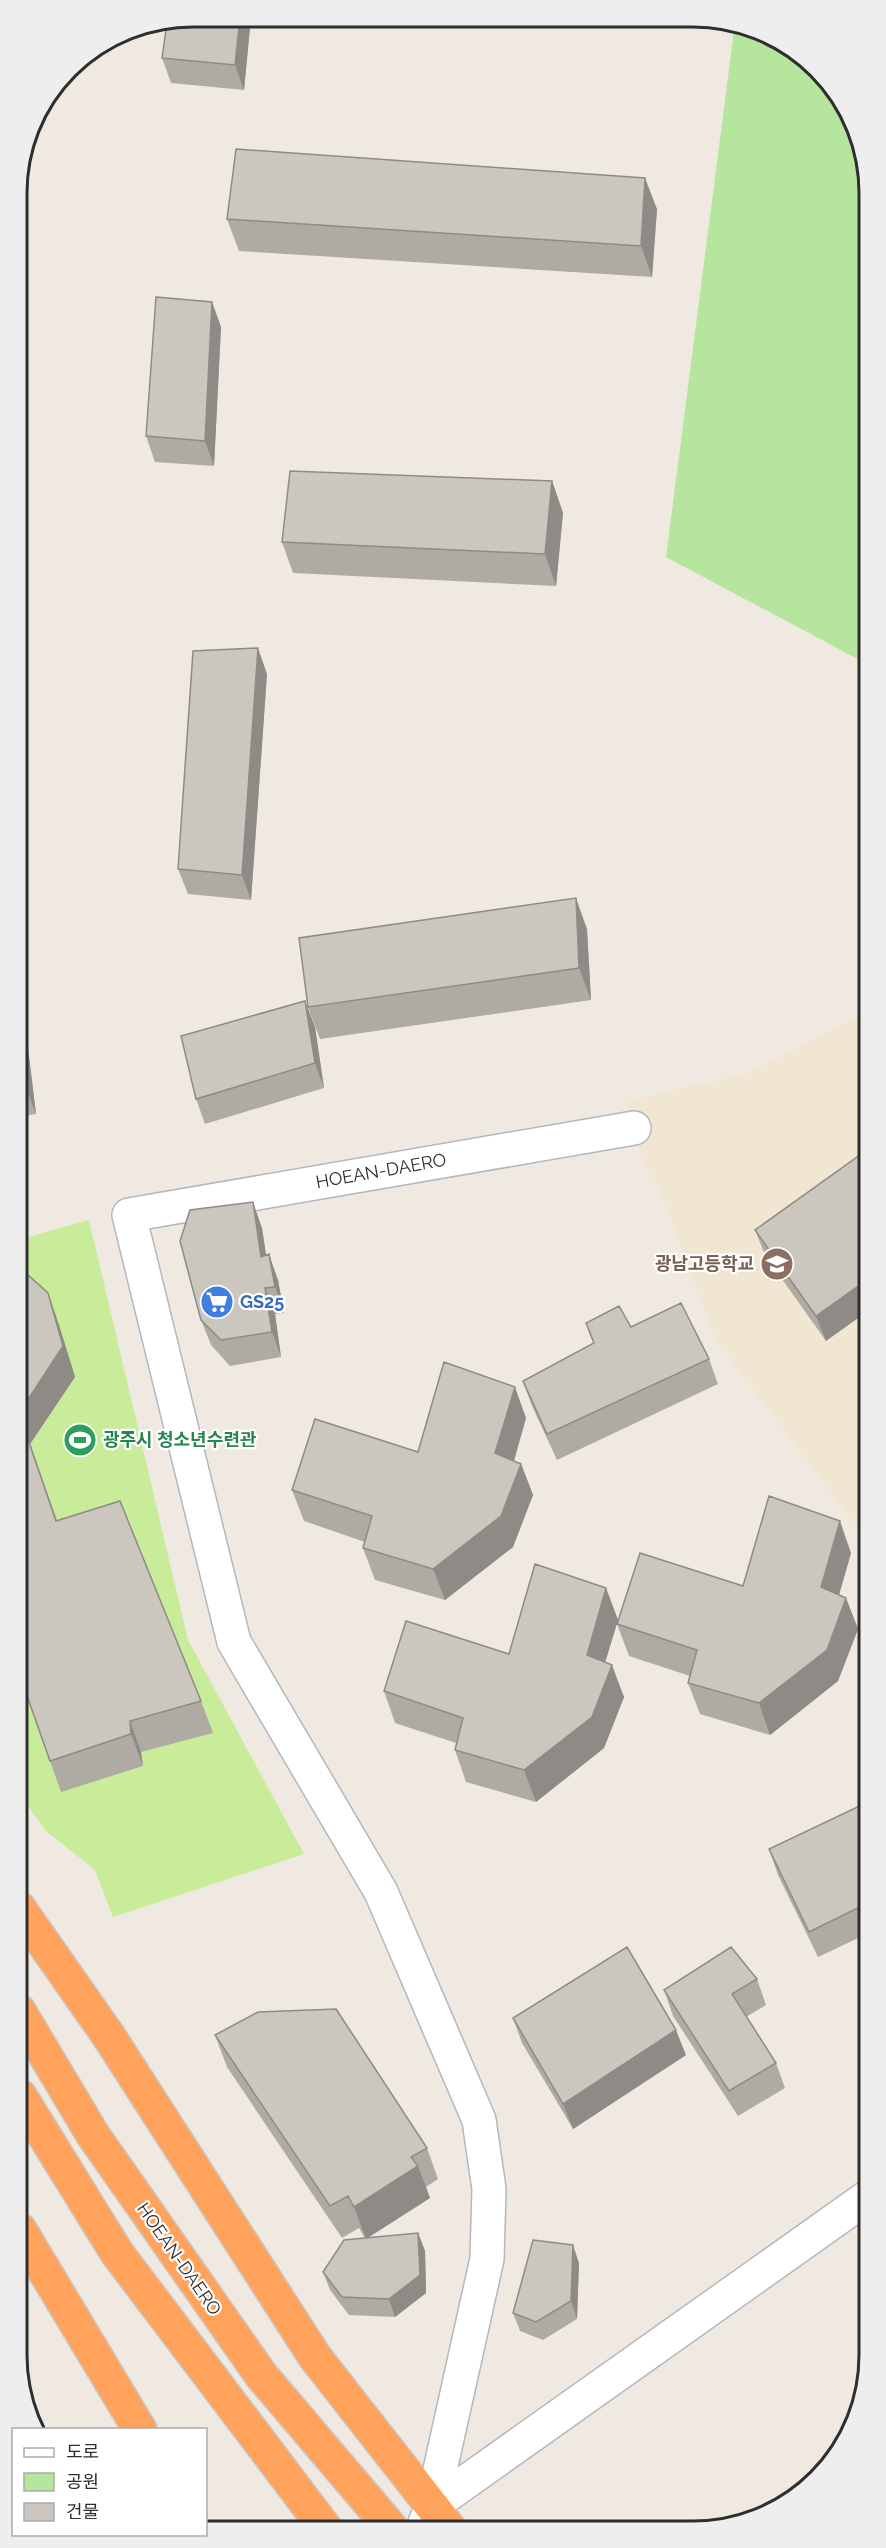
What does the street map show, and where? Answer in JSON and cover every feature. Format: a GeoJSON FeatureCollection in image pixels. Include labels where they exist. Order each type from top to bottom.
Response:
{"type":"FeatureCollection","features":[{"type":"Feature","properties":{"kind":"highway"},"geometry":{"type":"LineString","coordinates":[[27,1919],[108,2035],[315,2357],[435,2521]]}},
{"type":"Feature","properties":{"kind":"highway","name":"HOEAN-DAERO"},"geometry":{"type":"LineString","coordinates":[[27,2023],[93,2134],[261,2375],[385,2521]]}},
{"type":"Feature","properties":{"kind":"highway"},"geometry":{"type":"LineString","coordinates":[[27,2107],[117,2253],[320,2521]]}},
{"type":"Feature","properties":{"kind":"highway"},"geometry":{"type":"LineString","coordinates":[[27,2242],[139,2428]]}},
{"type":"Feature","properties":{"kind":"street","name":"HOEAN-DAERO"},"geometry":{"type":"LineString","coordinates":[[435,2521],[487,2259],[489,2189],[479,2120],[381,1892],[234,1642],[129,1215],[634,1128]]}},
{"type":"Feature","properties":{"kind":"street"},"geometry":{"type":"LineString","coordinates":[[435,2521],[859,2203]]}},
{"type":"Feature","properties":{"kind":"shaded area","name":"광남고등학교"},"geometry":{"type":"Polygon","coordinates":[[[859,1015],[859,1530],[715,1339],[659,1188],[642,1159],[627,1101],[747,1073],[859,1015]]]}},
{"type":"Feature","properties":{"kind":"green space"},"geometry":{"type":"Polygon","coordinates":[[[734,33],[766,44],[785,55],[810,76],[837,110],[856,161],[859,193],[859,660],[666,557],[734,33]]]}},
{"type":"Feature","properties":{"kind":"green space","name":"광주시 청소년수련관"},"geometry":{"type":"Polygon","coordinates":[[[89,1220],[188,1640],[304,1854],[113,1917],[95,1870],[46,1831],[27,1805],[27,1237],[89,1220]]]}},
{"type":"Feature","properties":{"kind":"building"},"geometry":{"type":"Polygon","coordinates":[[[239,27],[235,65],[162,58],[166,29],[239,27]]]}},
{"type":"Feature","properties":{"kind":"building"},"geometry":{"type":"Polygon","coordinates":[[[236,149],[645,178],[641,246],[227,219],[236,149]]]}},
{"type":"Feature","properties":{"kind":"building"},"geometry":{"type":"Polygon","coordinates":[[[156,297],[212,302],[205,441],[146,436],[156,297]]]}},
{"type":"Feature","properties":{"kind":"building"},"geometry":{"type":"Polygon","coordinates":[[[290,471],[552,481],[545,554],[282,542],[290,471]]]}},
{"type":"Feature","properties":{"kind":"building"},"geometry":{"type":"Polygon","coordinates":[[[258,648],[242,875],[178,869],[193,651],[258,648]]]}},
{"type":"Feature","properties":{"kind":"building"},"geometry":{"type":"Polygon","coordinates":[[[576,898],[579,968],[308,1007],[299,938],[576,898]]]}},
{"type":"Feature","properties":{"kind":"building"},"geometry":{"type":"Polygon","coordinates":[[[305,1001],[315,1063],[196,1099],[181,1036],[305,1001]]]}},
{"type":"Feature","properties":{"kind":"building"},"geometry":{"type":"Polygon","coordinates":[[[859,1156],[859,1285],[816,1316],[755,1230],[859,1156]]]}},
{"type":"Feature","properties":{"kind":"building"},"geometry":{"type":"Polygon","coordinates":[[[253,1202],[261,1257],[269,1254],[275,1287],[265,1288],[272,1332],[221,1340],[201,1320],[180,1241],[190,1210],[253,1202]]]}},
{"type":"Feature","properties":{"kind":"building"},"geometry":{"type":"Polygon","coordinates":[[[27,1274],[48,1293],[63,1346],[27,1401],[27,1274]]]}},
{"type":"Feature","properties":{"kind":"building"},"geometry":{"type":"Polygon","coordinates":[[[681,1303],[709,1359],[547,1434],[523,1381],[594,1343],[586,1323],[619,1306],[631,1327],[681,1303]]]}},
{"type":"Feature","properties":{"kind":"building"},"geometry":{"type":"Polygon","coordinates":[[[444,1362],[515,1387],[495,1453],[521,1464],[501,1516],[433,1569],[363,1548],[372,1516],[292,1490],[315,1419],[418,1452],[444,1362]]]}},
{"type":"Feature","properties":{"kind":"building"},"geometry":{"type":"Polygon","coordinates":[[[27,1436],[56,1521],[120,1501],[201,1701],[130,1721],[131,1734],[50,1761],[27,1696],[27,1436]]]}},
{"type":"Feature","properties":{"kind":"building"},"geometry":{"type":"Polygon","coordinates":[[[769,1496],[840,1521],[821,1587],[846,1598],[827,1650],[759,1703],[688,1683],[697,1650],[617,1624],[640,1553],[743,1586],[769,1496]]]}},
{"type":"Feature","properties":{"kind":"building"},"geometry":{"type":"Polygon","coordinates":[[[535,1564],[606,1588],[587,1655],[612,1665],[592,1717],[524,1770],[455,1750],[463,1718],[384,1691],[406,1621],[509,1654],[535,1564]]]}},
{"type":"Feature","properties":{"kind":"building"},"geometry":{"type":"Polygon","coordinates":[[[859,1806],[859,1907],[809,1932],[769,1849],[859,1806]]]}},
{"type":"Feature","properties":{"kind":"building"},"geometry":{"type":"Polygon","coordinates":[[[627,1947],[676,2030],[563,2104],[513,2018],[627,1947]]]}},
{"type":"Feature","properties":{"kind":"building"},"geometry":{"type":"Polygon","coordinates":[[[731,1947],[757,1979],[732,1994],[776,2063],[729,2091],[664,1990],[731,1947]]]}},
{"type":"Feature","properties":{"kind":"building"},"geometry":{"type":"Polygon","coordinates":[[[336,2009],[427,2148],[411,2157],[418,2166],[354,2207],[348,2196],[330,2206],[215,2035],[258,2012],[336,2009]]]}},
{"type":"Feature","properties":{"kind":"building"},"geometry":{"type":"Polygon","coordinates":[[[418,2233],[420,2275],[389,2299],[342,2297],[323,2272],[344,2240],[418,2233]]]}},
{"type":"Feature","properties":{"kind":"building"},"geometry":{"type":"Polygon","coordinates":[[[533,2240],[573,2245],[571,2301],[536,2322],[513,2313],[533,2240]]]}},
{"type":"Feature","properties":{"kind":"place","name":"광남고등학교"},"geometry":{"type":"Point","coordinates":[777,1264]}},
{"type":"Feature","properties":{"kind":"place","name":"GS25"},"geometry":{"type":"Point","coordinates":[217,1302]}},
{"type":"Feature","properties":{"kind":"place","name":"광주시 청소년수련관"},"geometry":{"type":"Point","coordinates":[80,1440]}}]}
